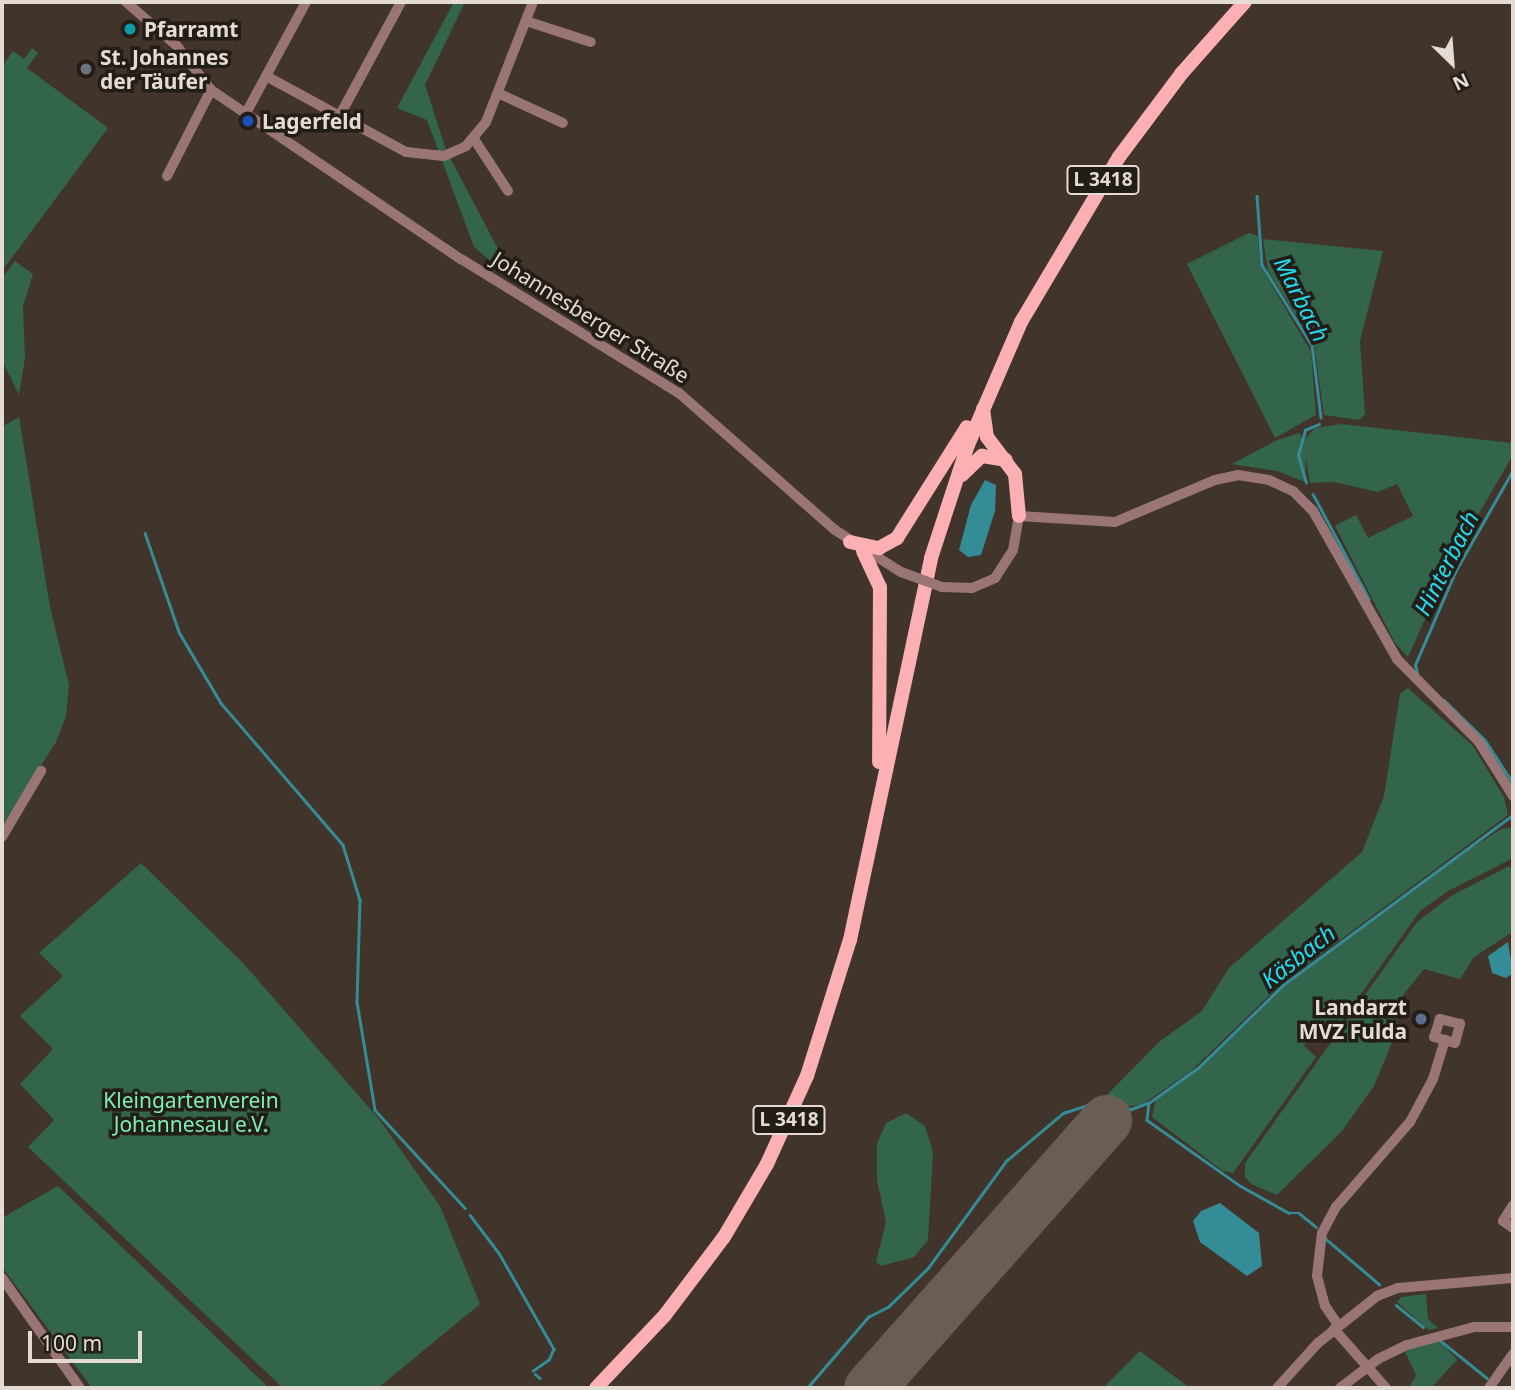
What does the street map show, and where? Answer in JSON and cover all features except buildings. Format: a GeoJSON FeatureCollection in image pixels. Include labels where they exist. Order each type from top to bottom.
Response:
{"type":"FeatureCollection","features":[{"type":"Feature","properties":{"kind":"main road","name":"L 3418"},"geometry":{"type":"LineString","coordinates":[[600,1384],[659,1322],[709,1259],[778,1142],[830,1010],[876,813],[917,611],[950,493],[994,380],[1051,265],[1103,180],[1157,104],[1245,2]]}},
{"type":"Feature","properties":{"kind":"main road"},"geometry":{"type":"LineString","coordinates":[[850,542],[879,548],[897,538],[994,380]]}},
{"type":"Feature","properties":{"kind":"main road"},"geometry":{"type":"LineString","coordinates":[[983,407],[987,437],[1010,463],[1018,486],[1018,516]]}},
{"type":"Feature","properties":{"kind":"main road"},"geometry":{"type":"LineString","coordinates":[[950,493],[976,459],[995,456],[1010,463]]}},
{"type":"Feature","properties":{"kind":"main road"},"geometry":{"type":"LineString","coordinates":[[863,551],[880,587],[876,813]]}},
{"type":"Feature","properties":{"kind":"street","name":"Johannesberger Straße"},"geometry":{"type":"LineString","coordinates":[[126,2],[177,46],[211,90],[461,259],[679,393],[863,551],[901,572],[942,587],[972,588],[995,578],[1013,550],[1018,516]]}},
{"type":"Feature","properties":{"kind":"street"},"geometry":{"type":"LineString","coordinates":[[246,113],[306,2]]}},
{"type":"Feature","properties":{"kind":"street"},"geometry":{"type":"LineString","coordinates":[[340,115],[401,2]]}},
{"type":"Feature","properties":{"kind":"street"},"geometry":{"type":"LineString","coordinates":[[265,76],[419,157],[444,156],[474,139],[500,94],[533,2]]}},
{"type":"Feature","properties":{"kind":"street"},"geometry":{"type":"LineString","coordinates":[[526,21],[591,42]]}},
{"type":"Feature","properties":{"kind":"street"},"geometry":{"type":"LineString","coordinates":[[167,176],[211,90]]}},
{"type":"Feature","properties":{"kind":"street"},"geometry":{"type":"LineString","coordinates":[[500,94],[563,123]]}},
{"type":"Feature","properties":{"kind":"street"},"geometry":{"type":"LineString","coordinates":[[474,139],[508,191]]}},
{"type":"Feature","properties":{"kind":"street"},"geometry":{"type":"LineString","coordinates":[[1018,516],[1115,522],[1215,480],[1238,475],[1269,480],[1288,488],[1319,520],[1398,659],[1479,742],[1513,796]]}},
{"type":"Feature","properties":{"kind":"street"},"geometry":{"type":"LineString","coordinates":[[2,836],[41,771]]}},
{"type":"Feature","properties":{"kind":"street"},"geometry":{"type":"LineString","coordinates":[[1386,1388],[1365,1368],[1336,1327],[1325,1306],[1317,1276],[1322,1233],[1336,1207],[1410,1122],[1433,1079],[1445,1040]]}},
{"type":"Feature","properties":{"kind":"street"},"geometry":{"type":"LineString","coordinates":[[1513,1205],[1503,1216],[1506,1226],[1513,1228]]}},
{"type":"Feature","properties":{"kind":"street"},"geometry":{"type":"LineString","coordinates":[[2,1278],[80,1388]]}},
{"type":"Feature","properties":{"kind":"street"},"geometry":{"type":"LineString","coordinates":[[1277,1388],[1336,1327],[1377,1296],[1398,1288],[1513,1278]]}},
{"type":"Feature","properties":{"kind":"street"},"geometry":{"type":"LineString","coordinates":[[1340,1388],[1365,1368],[1408,1345],[1439,1334],[1474,1327],[1513,1326]]}},
{"type":"Feature","properties":{"kind":"street"},"geometry":{"type":"LineString","coordinates":[[1489,1388],[1513,1354]]}},
{"type":"Feature","properties":{"kind":"green space"},"geometry":{"type":"Polygon","coordinates":[[[454,2],[465,2],[425,85],[446,150],[508,268],[501,270],[474,247],[427,120],[397,108],[454,2]]]}},
{"type":"Feature","properties":{"kind":"green space"},"geometry":{"type":"Polygon","coordinates":[[[32,48],[38,53],[27,68],[108,128],[2,271],[2,67],[13,51],[24,59],[32,48]]]}},
{"type":"Feature","properties":{"kind":"green space"},"geometry":{"type":"Polygon","coordinates":[[[1249,233],[1258,236],[1260,265],[1311,352],[1316,415],[1275,438],[1187,264],[1249,233]]]}},
{"type":"Feature","properties":{"kind":"green space"},"geometry":{"type":"Polygon","coordinates":[[[1263,239],[1383,251],[1360,341],[1365,414],[1359,420],[1324,415],[1314,344],[1268,271],[1263,239]]]}},
{"type":"Feature","properties":{"kind":"green space"},"geometry":{"type":"Polygon","coordinates":[[[15,261],[33,274],[23,306],[25,358],[19,395],[2,360],[2,278],[15,261]]]}},
{"type":"Feature","properties":{"kind":"green space"},"geometry":{"type":"Polygon","coordinates":[[[19,417],[50,607],[69,685],[66,716],[56,742],[2,826],[2,427],[19,417]]]}},
{"type":"Feature","properties":{"kind":"green space"},"geometry":{"type":"Polygon","coordinates":[[[1341,424],[1513,443],[1513,455],[1452,560],[1408,657],[1395,643],[1335,526],[1356,515],[1368,538],[1413,516],[1397,484],[1378,492],[1334,482],[1310,483],[1306,458],[1305,482],[1277,471],[1232,464],[1277,440],[1300,433],[1303,441],[1315,428],[1341,424]]]}},
{"type":"Feature","properties":{"kind":"green space"},"geometry":{"type":"Polygon","coordinates":[[[1408,688],[1473,746],[1504,797],[1508,815],[1281,984],[1191,1071],[1143,1104],[1125,1107],[1102,1100],[1160,1041],[1202,1011],[1229,968],[1362,852],[1384,796],[1400,694],[1408,688]]]}},
{"type":"Feature","properties":{"kind":"green space"},"geometry":{"type":"Polygon","coordinates":[[[1513,827],[1513,858],[1448,891],[1420,911],[1334,1032],[1321,1026],[1309,1036],[1304,1046],[1316,1057],[1233,1173],[1223,1171],[1152,1117],[1156,1099],[1198,1070],[1284,987],[1467,851],[1501,829],[1513,827]]]}},
{"type":"Feature","properties":{"kind":"green space","name":"Kleingartenverein Johannesau e.V."},"geometry":{"type":"Polygon","coordinates":[[[141,863],[243,963],[379,1119],[440,1206],[480,1304],[378,1388],[283,1388],[28,1147],[54,1120],[20,1084],[53,1049],[20,1016],[63,976],[39,953],[141,863]]]}},
{"type":"Feature","properties":{"kind":"green space"},"geometry":{"type":"Polygon","coordinates":[[[1509,866],[1513,869],[1511,933],[1474,957],[1460,979],[1424,969],[1400,999],[1395,1035],[1374,1086],[1342,1131],[1277,1195],[1251,1184],[1245,1177],[1245,1163],[1417,922],[1451,896],[1509,866]]]}},
{"type":"Feature","properties":{"kind":"green space"},"geometry":{"type":"Polygon","coordinates":[[[906,1113],[925,1126],[933,1152],[928,1240],[914,1257],[881,1266],[876,1262],[886,1222],[877,1180],[877,1144],[886,1123],[906,1113]]]}},
{"type":"Feature","properties":{"kind":"green space"},"geometry":{"type":"Polygon","coordinates":[[[58,1186],[269,1388],[92,1388],[2,1267],[2,1218],[58,1186]]]}},
{"type":"Feature","properties":{"kind":"green space"},"geometry":{"type":"Polygon","coordinates":[[[1426,1294],[1428,1319],[1438,1328],[1429,1330],[1397,1302],[1401,1297],[1426,1294]]]}},
{"type":"Feature","properties":{"kind":"green space"},"geometry":{"type":"Polygon","coordinates":[[[1438,1338],[1457,1360],[1431,1388],[1409,1388],[1416,1375],[1404,1350],[1438,1338]]]}},
{"type":"Feature","properties":{"kind":"green space"},"geometry":{"type":"Polygon","coordinates":[[[1140,1351],[1190,1388],[1103,1388],[1140,1351]]]}},
{"type":"Feature","properties":{"kind":"water"},"geometry":{"type":"Polygon","coordinates":[[[985,480],[996,485],[995,511],[981,555],[968,557],[959,550],[971,505],[985,480]]]}},
{"type":"Feature","properties":{"kind":"water"},"geometry":{"type":"Polygon","coordinates":[[[1508,942],[1513,973],[1506,978],[1492,973],[1488,956],[1508,942]]]}},
{"type":"Feature","properties":{"kind":"water"},"geometry":{"type":"Polygon","coordinates":[[[1220,1203],[1259,1233],[1262,1266],[1247,1276],[1200,1242],[1193,1221],[1201,1211],[1220,1203]]]}},
{"type":"Feature","properties":{"kind":"waterway","name":"Marbach"},"geometry":{"type":"LineString","coordinates":[[1257,196],[1262,265],[1312,345],[1321,417]]}},
{"type":"Feature","properties":{"kind":"waterway","name":"Marbach"},"geometry":{"type":"LineString","coordinates":[[1306,483],[1298,455],[1305,430],[1319,424]]}},
{"type":"Feature","properties":{"kind":"waterway","name":"Hinterbach"},"geometry":{"type":"LineString","coordinates":[[1417,673],[1415,665],[1455,572],[1513,470]]}},
{"type":"Feature","properties":{"kind":"waterway","name":"Marbach"},"geometry":{"type":"LineString","coordinates":[[1313,494],[1369,599]]}},
{"type":"Feature","properties":{"kind":"waterway"},"geometry":{"type":"LineString","coordinates":[[145,533],[179,632],[221,703],[343,845],[360,900],[357,1002],[375,1110],[465,1208]]}},
{"type":"Feature","properties":{"kind":"waterway","name":"Marbach"},"geometry":{"type":"LineString","coordinates":[[1444,700],[1485,740],[1513,783]]}},
{"type":"Feature","properties":{"kind":"waterway","name":"Käsbach"},"geometry":{"type":"LineString","coordinates":[[1102,1102],[1131,1109],[1150,1102],[1199,1067],[1283,985],[1513,815]]}},
{"type":"Feature","properties":{"kind":"waterway","name":"Käsbach"},"geometry":{"type":"LineString","coordinates":[[807,1388],[868,1317],[888,1307],[928,1268],[1006,1161],[1063,1113],[1094,1103]]}},
{"type":"Feature","properties":{"kind":"waterway"},"geometry":{"type":"LineString","coordinates":[[1149,1103],[1147,1120],[1239,1185],[1289,1213],[1299,1213],[1316,1227]]}},
{"type":"Feature","properties":{"kind":"waterway"},"geometry":{"type":"LineString","coordinates":[[470,1215],[499,1253],[554,1349],[549,1360],[533,1371]]}},
{"type":"Feature","properties":{"kind":"waterway"},"geometry":{"type":"LineString","coordinates":[[1326,1239],[1379,1284]]}},
{"type":"Feature","properties":{"kind":"waterway"},"geometry":{"type":"LineString","coordinates":[[1396,1305],[1423,1327]]}},
{"type":"Feature","properties":{"kind":"waterway"},"geometry":{"type":"LineString","coordinates":[[1441,1341],[1487,1378]]}},
{"type":"Feature","properties":{"kind":"waterway"},"geometry":{"type":"LineString","coordinates":[[535,1374],[540,1378]]}},
{"type":"Feature","properties":{"kind":"runway"},"geometry":{"type":"LineString","coordinates":[[869,1388],[1106,1120]]}},
{"type":"Feature","properties":{"kind":"place","name":"Pfarramt"},"geometry":{"type":"Point","coordinates":[130,29]}},
{"type":"Feature","properties":{"kind":"place","name":"St. Johannes der Täufer"},"geometry":{"type":"Point","coordinates":[86,69]}},
{"type":"Feature","properties":{"kind":"place","name":"Lagerfeld"},"geometry":{"type":"Point","coordinates":[248,121]}},
{"type":"Feature","properties":{"kind":"place","name":"Landarzt MVZ Fulda"},"geometry":{"type":"Point","coordinates":[1421,1019]}}]}
